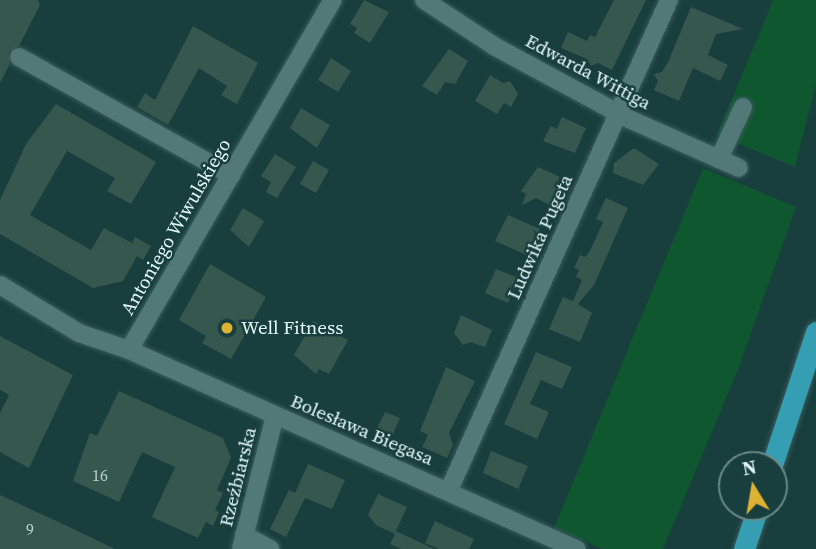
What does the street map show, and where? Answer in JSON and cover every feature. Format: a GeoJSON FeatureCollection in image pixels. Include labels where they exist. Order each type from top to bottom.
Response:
{"type":"FeatureCollection","features":[{"type":"Feature","properties":{"kind":"main road"},"geometry":{"type":"LineString","coordinates":[[777,451],[816,332]]}},
{"type":"Feature","properties":{"kind":"main road"},"geometry":{"type":"LineString","coordinates":[[744,549],[753,521]]}},
{"type":"Feature","properties":{"kind":"street","name":"Antoniego Wiwulskiego"},"geometry":{"type":"LineString","coordinates":[[130,350],[333,0]]}},
{"type":"Feature","properties":{"kind":"street","name":"Edwarda Wittiga"},"geometry":{"type":"LineString","coordinates":[[424,0],[494,46],[619,113],[740,168]]}},
{"type":"Feature","properties":{"kind":"street","name":"Ludwika Pugeta"},"geometry":{"type":"LineString","coordinates":[[449,490],[669,0]]}},
{"type":"Feature","properties":{"kind":"street"},"geometry":{"type":"LineString","coordinates":[[19,57],[231,175]]}},
{"type":"Feature","properties":{"kind":"street"},"geometry":{"type":"LineString","coordinates":[[719,159],[743,107]]}},
{"type":"Feature","properties":{"kind":"street"},"geometry":{"type":"LineString","coordinates":[[0,285],[79,333],[130,350]]}},
{"type":"Feature","properties":{"kind":"street","name":"Bolesława Biegasa"},"geometry":{"type":"LineString","coordinates":[[130,350],[577,549]]}},
{"type":"Feature","properties":{"kind":"street","name":"Rzeźbiarska"},"geometry":{"type":"LineString","coordinates":[[243,542],[275,416]]}},
{"type":"Feature","properties":{"kind":"street"},"geometry":{"type":"LineString","coordinates":[[243,542],[270,549]]}},
{"type":"Feature","properties":{"kind":"green space"},"geometry":{"type":"Polygon","coordinates":[[[773,0],[816,0],[816,84],[795,167],[717,135],[773,0]]]}},
{"type":"Feature","properties":{"kind":"green space"},"geometry":{"type":"Polygon","coordinates":[[[703,168],[796,207],[739,367],[663,549],[603,549],[554,528],[703,168]]]}},
{"type":"Feature","properties":{"kind":"building"},"geometry":{"type":"Polygon","coordinates":[[[0,0],[38,0],[40,5],[19,46],[9,52],[10,64],[0,83],[0,0]]]}},
{"type":"Feature","properties":{"kind":"building"},"geometry":{"type":"Polygon","coordinates":[[[364,0],[389,12],[370,43],[354,33],[357,28],[350,24],[364,0]]]}},
{"type":"Feature","properties":{"kind":"building"},"geometry":{"type":"Polygon","coordinates":[[[614,0],[646,0],[612,70],[598,63],[591,66],[587,59],[561,48],[568,32],[587,41],[590,35],[595,37],[614,0]]]}},
{"type":"Feature","properties":{"kind":"building"},"geometry":{"type":"Polygon","coordinates":[[[691,7],[743,29],[716,34],[708,55],[728,65],[720,81],[693,68],[679,101],[654,90],[658,81],[654,74],[662,72],[668,62],[691,7]]]}},
{"type":"Feature","properties":{"kind":"building"},"geometry":{"type":"Polygon","coordinates":[[[193,26],[258,63],[237,104],[221,95],[227,86],[199,68],[168,125],[137,107],[145,93],[155,100],[193,26]]]}},
{"type":"Feature","properties":{"kind":"building"},"geometry":{"type":"Polygon","coordinates":[[[449,49],[468,61],[455,84],[445,82],[437,95],[422,86],[449,49]]]}},
{"type":"Feature","properties":{"kind":"building"},"geometry":{"type":"Polygon","coordinates":[[[331,58],[351,71],[338,92],[318,80],[331,58]]]}},
{"type":"Feature","properties":{"kind":"building"},"geometry":{"type":"Polygon","coordinates":[[[490,75],[503,83],[510,81],[518,94],[511,107],[504,103],[497,114],[475,101],[490,75]]]}},
{"type":"Feature","properties":{"kind":"building"},"geometry":{"type":"Polygon","coordinates":[[[56,104],[156,162],[131,204],[107,191],[115,178],[67,151],[30,215],[91,250],[104,228],[132,243],[135,237],[151,246],[143,260],[137,256],[123,281],[93,288],[0,234],[0,200],[26,144],[56,104]]]}},
{"type":"Feature","properties":{"kind":"building"},"geometry":{"type":"Polygon","coordinates":[[[301,108],[330,125],[317,148],[290,128],[301,108]]]}},
{"type":"Feature","properties":{"kind":"building"},"geometry":{"type":"Polygon","coordinates":[[[562,117],[586,128],[575,153],[543,141],[551,126],[557,129],[562,117]]]}},
{"type":"Feature","properties":{"kind":"building"},"geometry":{"type":"Polygon","coordinates":[[[634,148],[659,164],[643,185],[613,173],[614,163],[634,148]]]}},
{"type":"Feature","properties":{"kind":"building"},"geometry":{"type":"Polygon","coordinates":[[[275,154],[296,167],[277,198],[266,192],[271,182],[261,176],[275,154]]]}},
{"type":"Feature","properties":{"kind":"building"},"geometry":{"type":"Polygon","coordinates":[[[313,161],[329,170],[316,193],[300,184],[313,161]]]}},
{"type":"Feature","properties":{"kind":"building"},"geometry":{"type":"Polygon","coordinates":[[[538,167],[563,178],[555,195],[560,210],[536,198],[522,205],[526,194],[521,191],[538,167]]]}},
{"type":"Feature","properties":{"kind":"building"},"geometry":{"type":"Polygon","coordinates":[[[606,198],[628,208],[594,285],[578,304],[592,313],[580,342],[549,329],[563,297],[573,301],[582,280],[576,277],[579,270],[574,268],[580,255],[585,257],[590,251],[603,222],[596,219],[606,198]]]}},
{"type":"Feature","properties":{"kind":"building"},"geometry":{"type":"Polygon","coordinates":[[[243,208],[264,221],[249,247],[230,230],[243,208]]]}},
{"type":"Feature","properties":{"kind":"building"},"geometry":{"type":"Polygon","coordinates":[[[508,215],[540,229],[531,257],[495,241],[508,215]]]}},
{"type":"Feature","properties":{"kind":"building"},"geometry":{"type":"Polygon","coordinates":[[[210,264],[266,297],[231,359],[202,343],[206,336],[179,320],[210,264]]]}},
{"type":"Feature","properties":{"kind":"building"},"geometry":{"type":"Polygon","coordinates":[[[496,269],[519,278],[508,303],[485,293],[496,269]]]}},
{"type":"Feature","properties":{"kind":"building"},"geometry":{"type":"Polygon","coordinates":[[[461,315],[492,330],[485,347],[470,342],[463,345],[454,333],[461,315]]]}},
{"type":"Feature","properties":{"kind":"building"},"geometry":{"type":"Polygon","coordinates":[[[313,321],[348,340],[329,374],[319,369],[316,374],[294,355],[313,321]]]}},
{"type":"Feature","properties":{"kind":"building"},"geometry":{"type":"Polygon","coordinates":[[[0,336],[73,375],[29,468],[0,452],[0,413],[9,395],[0,390],[0,336]]]}},
{"type":"Feature","properties":{"kind":"building"},"geometry":{"type":"Polygon","coordinates":[[[536,352],[572,367],[562,389],[541,380],[530,404],[549,412],[537,439],[504,424],[536,352]]]}},
{"type":"Feature","properties":{"kind":"building"},"geometry":{"type":"Polygon","coordinates":[[[446,367],[475,381],[449,433],[453,445],[447,458],[422,447],[428,435],[420,431],[446,367]]]}},
{"type":"Feature","properties":{"kind":"building"},"geometry":{"type":"Polygon","coordinates":[[[119,391],[223,438],[231,458],[217,490],[223,493],[215,510],[219,512],[213,526],[206,522],[198,538],[152,517],[175,467],[142,452],[119,502],[73,481],[90,433],[97,436],[119,391]]]}},
{"type":"Feature","properties":{"kind":"building"},"geometry":{"type":"Polygon","coordinates":[[[385,412],[400,418],[393,434],[377,428],[385,412]]]}},
{"type":"Feature","properties":{"kind":"building"},"geometry":{"type":"Polygon","coordinates":[[[491,451],[528,466],[518,489],[483,473],[491,451]]]}},
{"type":"Feature","properties":{"kind":"building"},"geometry":{"type":"Polygon","coordinates":[[[308,464],[345,480],[332,509],[305,498],[286,537],[270,529],[289,490],[295,493],[308,464]]]}},
{"type":"Feature","properties":{"kind":"building"},"geometry":{"type":"Polygon","coordinates":[[[378,494],[407,507],[396,531],[434,549],[401,549],[390,544],[395,534],[376,525],[368,515],[378,494]]]}},
{"type":"Feature","properties":{"kind":"building"},"geometry":{"type":"Polygon","coordinates":[[[0,495],[63,524],[115,549],[0,549],[0,495]]]}},
{"type":"Feature","properties":{"kind":"building"},"geometry":{"type":"Polygon","coordinates":[[[435,521],[474,539],[469,549],[439,549],[425,543],[435,521]]]}},
{"type":"Feature","properties":{"kind":"place","name":"Well Fitness"},"geometry":{"type":"Point","coordinates":[227,328]}}]}
